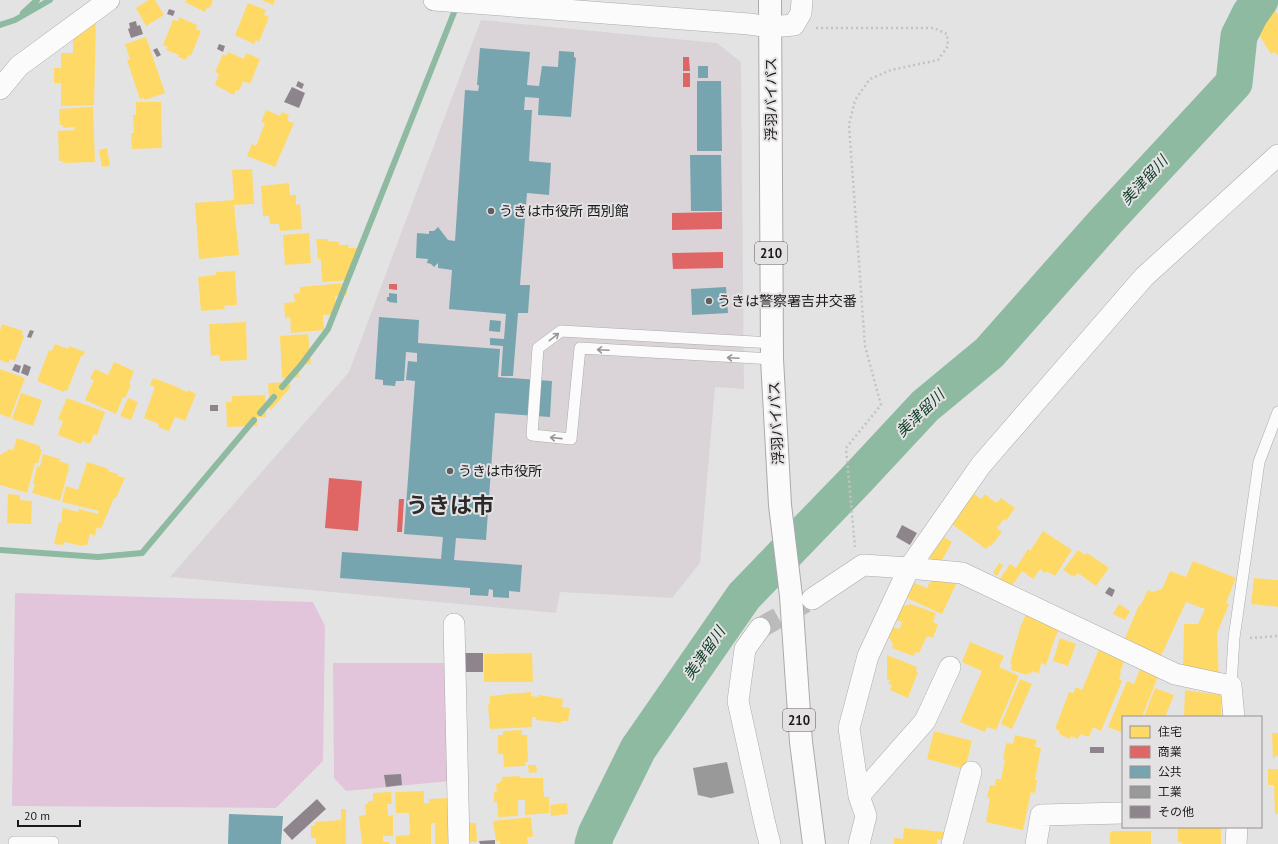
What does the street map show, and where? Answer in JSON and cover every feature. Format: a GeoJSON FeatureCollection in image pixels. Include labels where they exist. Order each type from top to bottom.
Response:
{"type":"FeatureCollection","features":[{"type":"Feature","properties":{"kind":"highway","name":"浮羽バイパス"},"geometry":{"type":"LineString","coordinates":[[770,0],[772,351],[780,505],[801,597],[801,742],[814,844]]}},
{"type":"Feature","properties":{"kind":"street"},"geometry":{"type":"LineString","coordinates":[[0,89],[19,66],[109,0]]}},
{"type":"Feature","properties":{"kind":"street"},"geometry":{"type":"LineString","coordinates":[[434,0],[749,24],[770,27],[794,25],[801,13],[802,0]]}},
{"type":"Feature","properties":{"kind":"street"},"geometry":{"type":"LineString","coordinates":[[859,844],[866,816],[859,796],[849,728],[868,656],[909,568],[981,466],[1144,277],[1278,155]]}},
{"type":"Feature","properties":{"kind":"street"},"geometry":{"type":"LineString","coordinates":[[801,597],[863,565],[962,573],[1175,674],[1231,686],[1234,716]]}},
{"type":"Feature","properties":{"kind":"street"},"geometry":{"type":"LineString","coordinates":[[454,624],[459,844]]}},
{"type":"Feature","properties":{"kind":"street"},"geometry":{"type":"LineString","coordinates":[[760,628],[745,649],[738,701],[770,844]]}},
{"type":"Feature","properties":{"kind":"street"},"geometry":{"type":"LineString","coordinates":[[859,796],[925,721],[950,666]]}},
{"type":"Feature","properties":{"kind":"street"},"geometry":{"type":"LineString","coordinates":[[952,844],[971,772]]}},
{"type":"Feature","properties":{"kind":"street"},"geometry":{"type":"LineString","coordinates":[[1036,844],[1041,815],[1122,813]]}},
{"type":"Feature","properties":{"kind":"street"},"geometry":{"type":"LineString","coordinates":[[1236,844],[1237,828]]}},
{"type":"Feature","properties":{"kind":"lane"},"geometry":{"type":"LineString","coordinates":[[561,331],[772,351],[580,348],[571,439],[532,435],[538,348],[561,331]]}},
{"type":"Feature","properties":{"kind":"lane"},"geometry":{"type":"LineString","coordinates":[[1231,686],[1234,638],[1259,462],[1278,412]]}},
{"type":"Feature","properties":{"kind":"lane"},"geometry":{"type":"LineString","coordinates":[[14,844],[14,842],[53,842],[53,844]]}},
{"type":"Feature","properties":{"kind":"path"},"geometry":{"type":"LineString","coordinates":[[794,25],[805,28],[934,28],[947,34],[948,46],[938,60],[891,70],[870,79],[855,100],[850,125],[865,346],[881,405],[846,448],[856,555]]}},
{"type":"Feature","properties":{"kind":"path"},"geometry":{"type":"LineString","coordinates":[[1234,638],[1278,636]]}},
{"type":"Feature","properties":{"kind":"shaded area"},"geometry":{"type":"Polygon","coordinates":[[[481,20],[717,43],[741,62],[744,389],[715,387],[700,563],[672,598],[560,592],[556,613],[170,577],[349,372],[481,20]]]}},
{"type":"Feature","properties":{"kind":"shaded area"},"geometry":{"type":"Polygon","coordinates":[[[15,593],[313,602],[325,626],[323,761],[276,808],[12,806],[15,593]]]}},
{"type":"Feature","properties":{"kind":"shaded area"},"geometry":{"type":"Polygon","coordinates":[[[333,663],[446,663],[450,781],[346,791],[334,778],[333,663]]]}},
{"type":"Feature","properties":{"kind":"building: 住宅"},"geometry":{"type":"Polygon","coordinates":[[[149,0],[155,0],[164,15],[146,26],[136,8],[149,0]]]}},
{"type":"Feature","properties":{"kind":"building: 住宅"},"geometry":{"type":"Polygon","coordinates":[[[186,0],[213,0],[210,8],[207,7],[205,12],[185,2],[186,0]]]}},
{"type":"Feature","properties":{"kind":"building: 住宅"},"geometry":{"type":"Polygon","coordinates":[[[262,0],[275,0],[273,5],[262,0]]]}},
{"type":"Feature","properties":{"kind":"building: 住宅"},"geometry":{"type":"Polygon","coordinates":[[[1268,0],[1278,15],[1277,55],[1275,52],[1271,54],[1251,22],[1258,18],[1252,9],[1268,0]]]}},
{"type":"Feature","properties":{"kind":"building: 住宅"},"geometry":{"type":"Polygon","coordinates":[[[248,3],[266,10],[264,15],[269,17],[259,42],[256,40],[254,44],[235,35],[248,3]]]}},
{"type":"Feature","properties":{"kind":"building: 住宅"},"geometry":{"type":"Polygon","coordinates":[[[179,17],[197,25],[196,29],[201,31],[191,56],[188,55],[186,60],[178,57],[179,55],[166,50],[168,47],[163,45],[173,20],[178,21],[179,17]]]}},
{"type":"Feature","properties":{"kind":"building: 住宅"},"geometry":{"type":"Polygon","coordinates":[[[96,21],[94,105],[61,106],[61,83],[54,83],[54,68],[61,68],[61,53],[73,53],[73,37],[96,21]]]}},
{"type":"Feature","properties":{"kind":"building: 住宅"},"geometry":{"type":"Polygon","coordinates":[[[146,37],[165,93],[145,100],[144,98],[140,99],[127,60],[130,59],[125,44],[146,37]]]}},
{"type":"Feature","properties":{"kind":"building: 住宅"},"geometry":{"type":"Polygon","coordinates":[[[228,52],[244,59],[246,53],[260,59],[250,84],[243,81],[239,91],[236,90],[234,95],[215,85],[219,74],[215,72],[223,54],[226,56],[228,52]]]}},
{"type":"Feature","properties":{"kind":"building: 住宅"},"geometry":{"type":"Polygon","coordinates":[[[136,102],[161,102],[162,148],[132,149],[131,133],[134,133],[133,115],[136,115],[136,102]]]}},
{"type":"Feature","properties":{"kind":"building: 住宅"},"geometry":{"type":"Polygon","coordinates":[[[93,107],[95,162],[63,163],[63,161],[59,161],[58,131],[75,130],[75,127],[63,128],[63,125],[60,125],[59,109],[93,107]]]}},
{"type":"Feature","properties":{"kind":"building: 住宅"},"geometry":{"type":"Polygon","coordinates":[[[266,110],[280,116],[282,112],[289,115],[287,121],[294,123],[275,167],[247,156],[252,144],[256,146],[265,123],[261,122],[266,110]]]}},
{"type":"Feature","properties":{"kind":"building: 住宅"},"geometry":{"type":"Polygon","coordinates":[[[107,148],[110,166],[102,167],[99,150],[107,148]]]}},
{"type":"Feature","properties":{"kind":"building: 住宅"},"geometry":{"type":"Polygon","coordinates":[[[252,169],[254,204],[234,205],[239,255],[199,259],[195,203],[234,200],[232,170],[252,169]]]}},
{"type":"Feature","properties":{"kind":"building: 住宅"},"geometry":{"type":"Polygon","coordinates":[[[289,183],[290,195],[296,195],[296,205],[300,204],[302,229],[280,231],[279,224],[270,224],[269,216],[263,216],[261,186],[289,183]]]}},
{"type":"Feature","properties":{"kind":"building: 住宅"},"geometry":{"type":"Polygon","coordinates":[[[309,233],[311,263],[285,265],[283,235],[309,233]]]}},
{"type":"Feature","properties":{"kind":"building: 住宅"},"geometry":{"type":"Polygon","coordinates":[[[316,239],[328,239],[328,241],[339,242],[339,245],[349,245],[348,248],[357,248],[358,255],[355,256],[356,270],[353,270],[351,280],[322,282],[321,259],[318,259],[316,239]]]}},
{"type":"Feature","properties":{"kind":"building: 住宅"},"geometry":{"type":"Polygon","coordinates":[[[235,271],[237,305],[224,306],[225,309],[201,311],[198,277],[216,275],[216,272],[235,271]]]}},
{"type":"Feature","properties":{"kind":"building: 住宅"},"geometry":{"type":"Polygon","coordinates":[[[346,283],[347,295],[335,296],[336,314],[323,315],[324,330],[291,333],[290,317],[285,318],[284,303],[295,302],[294,294],[300,293],[300,287],[346,283]]]}},
{"type":"Feature","properties":{"kind":"building: 住宅"},"geometry":{"type":"Polygon","coordinates":[[[246,322],[247,360],[220,361],[219,355],[211,356],[209,324],[246,322]]]}},
{"type":"Feature","properties":{"kind":"building: 住宅"},"geometry":{"type":"Polygon","coordinates":[[[2,324],[23,331],[22,335],[24,336],[15,361],[10,359],[8,363],[0,360],[0,331],[2,324]]]}},
{"type":"Feature","properties":{"kind":"building: 住宅"},"geometry":{"type":"Polygon","coordinates":[[[308,334],[311,364],[298,365],[299,377],[282,378],[280,336],[308,334]]]}},
{"type":"Feature","properties":{"kind":"building: 住宅"},"geometry":{"type":"Polygon","coordinates":[[[55,344],[68,349],[69,346],[85,352],[83,356],[81,356],[67,391],[64,390],[64,392],[37,381],[49,350],[52,351],[55,344]]]}},
{"type":"Feature","properties":{"kind":"building: 住宅"},"geometry":{"type":"Polygon","coordinates":[[[114,362],[134,371],[129,384],[131,385],[125,398],[123,397],[116,414],[85,400],[94,380],[90,379],[95,369],[108,375],[114,362]]]}},
{"type":"Feature","properties":{"kind":"building: 住宅"},"geometry":{"type":"Polygon","coordinates":[[[0,369],[25,378],[10,418],[0,414],[0,369]]]}},
{"type":"Feature","properties":{"kind":"building: 住宅"},"geometry":{"type":"Polygon","coordinates":[[[153,378],[187,392],[188,390],[196,394],[185,421],[175,417],[169,431],[158,427],[159,424],[144,418],[155,387],[150,385],[153,378]]]}},
{"type":"Feature","properties":{"kind":"building: 住宅"},"geometry":{"type":"Polygon","coordinates":[[[290,382],[290,388],[270,411],[268,383],[290,382]]]}},
{"type":"Feature","properties":{"kind":"building: 住宅"},"geometry":{"type":"Polygon","coordinates":[[[21,393],[42,400],[33,426],[12,419],[21,393]]]}},
{"type":"Feature","properties":{"kind":"building: 住宅"},"geometry":{"type":"Polygon","coordinates":[[[265,395],[266,417],[257,417],[257,426],[227,427],[226,402],[232,402],[232,396],[265,395]]]}},
{"type":"Feature","properties":{"kind":"building: 住宅"},"geometry":{"type":"Polygon","coordinates":[[[67,398],[105,412],[97,435],[94,434],[90,444],[82,441],[81,444],[58,435],[63,421],[58,419],[67,398]]]}},
{"type":"Feature","properties":{"kind":"building: 住宅"},"geometry":{"type":"Polygon","coordinates":[[[128,398],[138,402],[131,420],[120,416],[128,398]]]}},
{"type":"Feature","properties":{"kind":"building: 住宅"},"geometry":{"type":"Polygon","coordinates":[[[17,438],[40,446],[40,449],[42,450],[38,463],[35,463],[27,493],[0,485],[0,455],[10,449],[13,450],[17,438]]]}},
{"type":"Feature","properties":{"kind":"building: 住宅"},"geometry":{"type":"Polygon","coordinates":[[[43,454],[60,459],[59,461],[69,464],[60,501],[32,493],[35,484],[33,483],[37,466],[40,467],[43,454]]]}},
{"type":"Feature","properties":{"kind":"building: 住宅"},"geometry":{"type":"Polygon","coordinates":[[[87,462],[109,469],[108,471],[125,478],[116,498],[114,498],[101,529],[97,527],[95,536],[90,534],[87,545],[82,546],[64,542],[63,545],[54,544],[59,522],[61,523],[63,508],[78,512],[79,509],[98,514],[99,511],[62,502],[66,486],[78,490],[87,462]]]}},
{"type":"Feature","properties":{"kind":"building: 住宅"},"geometry":{"type":"Polygon","coordinates":[[[971,492],[981,499],[985,494],[996,503],[1001,498],[1015,508],[1006,521],[1004,519],[997,528],[1002,532],[991,546],[990,545],[986,549],[949,522],[971,492]]]}},
{"type":"Feature","properties":{"kind":"building: 住宅"},"geometry":{"type":"Polygon","coordinates":[[[8,494],[20,495],[20,500],[32,501],[31,524],[7,523],[8,494]]]}},
{"type":"Feature","properties":{"kind":"building: 住宅"},"geometry":{"type":"Polygon","coordinates":[[[1043,531],[1072,550],[1055,576],[1046,571],[1045,573],[1040,569],[1033,579],[1022,571],[1011,587],[999,580],[1010,564],[1016,568],[1028,549],[1030,551],[1043,531]]]}},
{"type":"Feature","properties":{"kind":"building: 住宅"},"geometry":{"type":"Polygon","coordinates":[[[940,535],[952,542],[940,564],[928,557],[940,535]]]}},
{"type":"Feature","properties":{"kind":"building: 住宅"},"geometry":{"type":"Polygon","coordinates":[[[1078,550],[1085,555],[1087,553],[1109,568],[1096,586],[1078,573],[1074,577],[1063,570],[1078,550]]]}},
{"type":"Feature","properties":{"kind":"building: 住宅"},"geometry":{"type":"Polygon","coordinates":[[[1193,561],[1236,578],[1226,603],[1229,604],[1217,633],[1219,681],[1183,669],[1184,624],[1198,624],[1205,609],[1186,602],[1161,656],[1136,646],[1137,644],[1125,638],[1139,605],[1140,606],[1148,590],[1152,592],[1162,589],[1170,571],[1186,577],[1193,561]]]}},
{"type":"Feature","properties":{"kind":"building: 住宅"},"geometry":{"type":"Polygon","coordinates":[[[999,563],[1003,565],[997,576],[993,573],[999,563]]]}},
{"type":"Feature","properties":{"kind":"building: 住宅"},"geometry":{"type":"Polygon","coordinates":[[[933,576],[941,577],[956,584],[942,614],[907,598],[914,583],[927,588],[933,576]]]}},
{"type":"Feature","properties":{"kind":"building: 住宅"},"geometry":{"type":"Polygon","coordinates":[[[1254,578],[1278,580],[1278,607],[1251,604],[1254,578]]]}},
{"type":"Feature","properties":{"kind":"building: 住宅"},"geometry":{"type":"Polygon","coordinates":[[[910,604],[936,613],[933,622],[938,624],[933,638],[927,636],[919,653],[916,652],[913,656],[892,648],[893,645],[889,637],[893,627],[899,629],[901,625],[902,622],[896,620],[903,606],[910,604]]]}},
{"type":"Feature","properties":{"kind":"building: 住宅"},"geometry":{"type":"Polygon","coordinates":[[[1119,604],[1130,611],[1125,620],[1113,614],[1119,604]]]}},
{"type":"Feature","properties":{"kind":"building: 住宅"},"geometry":{"type":"Polygon","coordinates":[[[1029,609],[1061,624],[1046,665],[1041,663],[1039,673],[1031,671],[1031,674],[1028,673],[1027,675],[1011,670],[1012,664],[1010,663],[1021,625],[1029,609]]]}},
{"type":"Feature","properties":{"kind":"building: 住宅"},"geometry":{"type":"Polygon","coordinates":[[[1060,638],[1076,644],[1068,666],[1053,661],[1060,638]]]}},
{"type":"Feature","properties":{"kind":"building: 住宅"},"geometry":{"type":"Polygon","coordinates":[[[970,642],[1004,656],[999,667],[1019,676],[996,730],[987,727],[985,732],[960,722],[982,671],[962,662],[970,642]]]}},
{"type":"Feature","properties":{"kind":"building: 住宅"},"geometry":{"type":"Polygon","coordinates":[[[1101,644],[1127,654],[1120,672],[1119,679],[1122,681],[1101,731],[1093,727],[1089,737],[1080,734],[1078,739],[1071,736],[1070,739],[1059,734],[1060,731],[1055,729],[1069,692],[1073,693],[1076,687],[1082,690],[1101,644]]]}},
{"type":"Feature","properties":{"kind":"building: 住宅"},"geometry":{"type":"Polygon","coordinates":[[[532,653],[533,682],[484,682],[484,654],[532,653]]]}},
{"type":"Feature","properties":{"kind":"building: 住宅"},"geometry":{"type":"Polygon","coordinates":[[[887,655],[917,667],[916,671],[918,672],[908,698],[890,690],[892,685],[888,684],[890,680],[887,679],[887,655]]]}},
{"type":"Feature","properties":{"kind":"building: 住宅"},"geometry":{"type":"Polygon","coordinates":[[[1142,664],[1160,671],[1142,716],[1122,716],[1122,733],[1108,727],[1127,681],[1134,684],[1142,664]]]}},
{"type":"Feature","properties":{"kind":"building: 住宅"},"geometry":{"type":"Polygon","coordinates":[[[1020,679],[1032,684],[1012,729],[1001,724],[1020,679]]]}},
{"type":"Feature","properties":{"kind":"building: 住宅"},"geometry":{"type":"Polygon","coordinates":[[[1155,688],[1174,695],[1165,716],[1144,716],[1155,688]]]}},
{"type":"Feature","properties":{"kind":"building: 住宅"},"geometry":{"type":"Polygon","coordinates":[[[1185,690],[1221,695],[1221,716],[1184,716],[1185,690]]]}},
{"type":"Feature","properties":{"kind":"building: 住宅"},"geometry":{"type":"Polygon","coordinates":[[[531,692],[531,696],[538,697],[539,695],[563,699],[562,707],[570,708],[568,721],[561,721],[561,723],[536,720],[536,717],[532,717],[532,727],[490,729],[488,705],[490,704],[490,696],[531,692]]]}},
{"type":"Feature","properties":{"kind":"building: 住宅"},"geometry":{"type":"Polygon","coordinates":[[[522,730],[522,735],[527,735],[528,762],[525,762],[525,766],[504,767],[503,754],[498,754],[498,735],[503,735],[503,731],[522,730]]]}},
{"type":"Feature","properties":{"kind":"building: 住宅"},"geometry":{"type":"Polygon","coordinates":[[[934,731],[972,741],[965,769],[927,759],[934,731]]]}},
{"type":"Feature","properties":{"kind":"building: 住宅"},"geometry":{"type":"Polygon","coordinates":[[[1272,733],[1278,733],[1278,756],[1275,756],[1275,758],[1273,758],[1272,733]]]}},
{"type":"Feature","properties":{"kind":"building: 住宅"},"geometry":{"type":"Polygon","coordinates":[[[1015,735],[1037,740],[1035,747],[1041,748],[1035,780],[1037,780],[1035,793],[1031,792],[1023,830],[986,822],[990,798],[987,798],[990,785],[995,786],[996,779],[1001,779],[1005,760],[1003,759],[1006,743],[1013,744],[1015,735]]]}},
{"type":"Feature","properties":{"kind":"building: 住宅"},"geometry":{"type":"Polygon","coordinates":[[[528,765],[536,765],[537,772],[529,773],[528,765]]]}},
{"type":"Feature","properties":{"kind":"building: 住宅"},"geometry":{"type":"Polygon","coordinates":[[[1268,769],[1278,769],[1278,814],[1275,814],[1274,785],[1268,785],[1268,769]]]}},
{"type":"Feature","properties":{"kind":"building: 住宅"},"geometry":{"type":"Polygon","coordinates":[[[520,776],[520,778],[543,778],[544,797],[549,797],[549,813],[525,815],[525,800],[518,800],[518,816],[498,817],[497,802],[494,802],[494,792],[497,791],[496,784],[502,781],[502,777],[520,776]]]}},
{"type":"Feature","properties":{"kind":"building: 住宅"},"geometry":{"type":"Polygon","coordinates":[[[424,791],[424,803],[429,803],[429,799],[450,798],[450,844],[435,844],[435,823],[431,823],[431,844],[396,844],[396,836],[410,835],[409,813],[396,813],[395,792],[424,791]]]}},
{"type":"Feature","properties":{"kind":"building: 住宅"},"geometry":{"type":"Polygon","coordinates":[[[391,792],[392,804],[387,804],[388,816],[393,815],[393,836],[383,836],[383,842],[389,842],[390,844],[362,844],[359,816],[366,815],[365,804],[368,804],[368,801],[373,801],[373,793],[391,792]]]}},
{"type":"Feature","properties":{"kind":"building: 住宅"},"geometry":{"type":"Polygon","coordinates":[[[567,803],[568,814],[551,816],[550,805],[567,803]]]}},
{"type":"Feature","properties":{"kind":"building: 住宅"},"geometry":{"type":"Polygon","coordinates":[[[341,809],[346,809],[346,844],[316,844],[316,838],[311,838],[311,826],[315,826],[315,822],[341,820],[341,809]]]}},
{"type":"Feature","properties":{"kind":"building: 住宅"},"geometry":{"type":"Polygon","coordinates":[[[531,817],[533,837],[527,837],[528,844],[500,844],[500,841],[496,841],[493,821],[531,817]]]}},
{"type":"Feature","properties":{"kind":"building: 住宅"},"geometry":{"type":"Polygon","coordinates":[[[466,823],[476,823],[477,842],[467,842],[466,823]]]}},
{"type":"Feature","properties":{"kind":"building: 住宅"},"geometry":{"type":"Polygon","coordinates":[[[904,828],[944,832],[943,840],[937,839],[937,844],[894,844],[894,838],[903,839],[904,828]]]}},
{"type":"Feature","properties":{"kind":"building: 住宅"},"geometry":{"type":"Polygon","coordinates":[[[1178,828],[1221,828],[1221,844],[1182,844],[1182,842],[1178,842],[1178,828]]]}},
{"type":"Feature","properties":{"kind":"building: 住宅"},"geometry":{"type":"Polygon","coordinates":[[[1112,831],[1151,831],[1151,844],[1110,844],[1110,832],[1112,833],[1112,831]]]}},
{"type":"Feature","properties":{"kind":"building: 商業"},"geometry":{"type":"Polygon","coordinates":[[[683,57],[689,57],[690,71],[683,71],[683,57]]]}},
{"type":"Feature","properties":{"kind":"building: 商業"},"geometry":{"type":"Polygon","coordinates":[[[683,73],[690,73],[690,87],[683,87],[683,73]]]}},
{"type":"Feature","properties":{"kind":"building: 商業"},"geometry":{"type":"Polygon","coordinates":[[[722,212],[722,229],[672,230],[672,213],[722,212]]]}},
{"type":"Feature","properties":{"kind":"building: 商業"},"geometry":{"type":"Polygon","coordinates":[[[723,252],[723,268],[673,269],[672,253],[723,252]]]}},
{"type":"Feature","properties":{"kind":"building: 商業"},"geometry":{"type":"Polygon","coordinates":[[[389,284],[397,284],[397,290],[389,289],[389,284]]]}},
{"type":"Feature","properties":{"kind":"building: 商業"},"geometry":{"type":"Polygon","coordinates":[[[329,478],[362,481],[358,531],[325,528],[329,478]]]}},
{"type":"Feature","properties":{"kind":"building: 商業"},"geometry":{"type":"Polygon","coordinates":[[[399,499],[404,499],[402,532],[397,532],[399,499]]]}},
{"type":"Feature","properties":{"kind":"building: 公共","name":"うきは市役所 西別館"},"geometry":{"type":"Polygon","coordinates":[[[480,48],[530,52],[527,85],[539,86],[542,66],[558,67],[559,51],[574,52],[574,57],[576,58],[571,117],[538,115],[539,98],[525,97],[524,110],[532,110],[529,161],[551,163],[549,195],[527,193],[520,285],[530,285],[528,313],[518,313],[513,376],[501,376],[503,346],[490,345],[490,338],[504,339],[506,314],[449,309],[452,270],[438,268],[438,263],[434,267],[427,263],[428,259],[416,258],[417,233],[429,234],[429,231],[434,231],[438,227],[448,240],[455,241],[465,90],[478,91],[479,85],[477,85],[480,48]]]}},
{"type":"Feature","properties":{"kind":"building: 公共"},"geometry":{"type":"Polygon","coordinates":[[[698,66],[708,66],[708,78],[698,78],[698,66]]]}},
{"type":"Feature","properties":{"kind":"building: 公共"},"geometry":{"type":"Polygon","coordinates":[[[697,81],[721,81],[722,151],[697,151],[697,81]]]}},
{"type":"Feature","properties":{"kind":"building: 公共"},"geometry":{"type":"Polygon","coordinates":[[[690,155],[721,155],[722,211],[691,211],[690,155]]]}},
{"type":"Feature","properties":{"kind":"building: 公共","name":"うきは警察署吉井交番"},"geometry":{"type":"Polygon","coordinates":[[[726,287],[728,313],[692,315],[691,289],[726,287]]]}},
{"type":"Feature","properties":{"kind":"building: 公共"},"geometry":{"type":"Polygon","coordinates":[[[389,293],[397,294],[397,303],[387,301],[389,293]]]}},
{"type":"Feature","properties":{"kind":"building: 公共","name":"うきは市役所"},"geometry":{"type":"Polygon","coordinates":[[[379,317],[419,320],[418,343],[500,349],[498,377],[552,381],[550,417],[495,413],[486,540],[456,538],[454,560],[522,565],[520,592],[509,591],[509,598],[493,597],[493,590],[489,589],[488,596],[470,595],[470,588],[340,578],[342,552],[441,559],[443,537],[404,534],[415,381],[406,380],[408,361],[417,362],[417,353],[406,352],[404,381],[396,381],[395,386],[383,385],[383,380],[375,379],[379,317]]]}},
{"type":"Feature","properties":{"kind":"building: 公共"},"geometry":{"type":"Polygon","coordinates":[[[490,320],[501,321],[500,332],[489,331],[490,320]]]}},
{"type":"Feature","properties":{"kind":"building: 公共"},"geometry":{"type":"Polygon","coordinates":[[[229,814],[283,816],[281,844],[228,844],[229,814]]]}},
{"type":"Feature","properties":{"kind":"building: 工業"},"geometry":{"type":"Polygon","coordinates":[[[727,762],[734,793],[711,798],[698,795],[693,768],[727,762]]]}},
{"type":"Feature","properties":{"kind":"building: その他"},"geometry":{"type":"Polygon","coordinates":[[[169,9],[175,11],[173,16],[167,14],[169,9]]]}},
{"type":"Feature","properties":{"kind":"building: その他"},"geometry":{"type":"Polygon","coordinates":[[[136,21],[137,26],[140,25],[143,34],[131,38],[128,29],[130,28],[129,23],[136,21]]]}},
{"type":"Feature","properties":{"kind":"building: その他"},"geometry":{"type":"Polygon","coordinates":[[[219,44],[225,46],[223,52],[217,49],[219,44]]]}},
{"type":"Feature","properties":{"kind":"building: その他"},"geometry":{"type":"Polygon","coordinates":[[[157,48],[161,55],[157,57],[153,50],[157,48]]]}},
{"type":"Feature","properties":{"kind":"building: その他"},"geometry":{"type":"Polygon","coordinates":[[[298,81],[304,84],[302,89],[296,86],[298,81]]]}},
{"type":"Feature","properties":{"kind":"building: その他"},"geometry":{"type":"Polygon","coordinates":[[[292,87],[305,93],[299,108],[284,102],[292,87]]]}},
{"type":"Feature","properties":{"kind":"building: その他"},"geometry":{"type":"Polygon","coordinates":[[[30,330],[34,331],[31,338],[27,337],[30,330]]]}},
{"type":"Feature","properties":{"kind":"building: その他"},"geometry":{"type":"Polygon","coordinates":[[[15,364],[21,366],[19,373],[12,370],[15,364]]]}},
{"type":"Feature","properties":{"kind":"building: その他"},"geometry":{"type":"Polygon","coordinates":[[[24,364],[31,367],[28,376],[21,373],[24,364]]]}},
{"type":"Feature","properties":{"kind":"building: その他"},"geometry":{"type":"Polygon","coordinates":[[[210,405],[218,405],[218,411],[210,411],[210,405]]]}},
{"type":"Feature","properties":{"kind":"building: その他"},"geometry":{"type":"Polygon","coordinates":[[[902,525],[917,533],[910,545],[896,537],[902,525]]]}},
{"type":"Feature","properties":{"kind":"building: その他"},"geometry":{"type":"Polygon","coordinates":[[[1109,587],[1115,590],[1112,597],[1105,593],[1109,587]]]}},
{"type":"Feature","properties":{"kind":"building: その他"},"geometry":{"type":"Polygon","coordinates":[[[463,653],[483,653],[483,672],[463,672],[463,653]]]}},
{"type":"Feature","properties":{"kind":"building: その他"},"geometry":{"type":"Polygon","coordinates":[[[1090,747],[1104,747],[1104,753],[1090,753],[1090,747]]]}},
{"type":"Feature","properties":{"kind":"building: その他"},"geometry":{"type":"Polygon","coordinates":[[[401,774],[402,785],[386,787],[384,775],[401,774]]]}},
{"type":"Feature","properties":{"kind":"building: その他"},"geometry":{"type":"Polygon","coordinates":[[[317,799],[326,809],[292,840],[283,830],[317,799]]]}},
{"type":"Feature","properties":{"kind":"building: その他"},"geometry":{"type":"Polygon","coordinates":[[[495,840],[495,844],[480,844],[479,841],[495,840]]]}},
{"type":"Feature","properties":{"kind":"waterway"},"geometry":{"type":"LineString","coordinates":[[23,13],[37,0]]}},
{"type":"Feature","properties":{"kind":"waterway"},"geometry":{"type":"LineString","coordinates":[[0,25],[15,20],[50,0]]}},
{"type":"Feature","properties":{"kind":"waterway","name":"美津留川"},"geometry":{"type":"LineString","coordinates":[[593,844],[596,834],[638,749],[744,596],[925,406],[989,353],[1106,221],[1234,83],[1239,36],[1250,14],[1260,0]]}},
{"type":"Feature","properties":{"kind":"waterway"},"geometry":{"type":"LineString","coordinates":[[282,387],[301,365],[328,329],[457,5]]}},
{"type":"Feature","properties":{"kind":"waterway"},"geometry":{"type":"LineString","coordinates":[[260,413],[274,397]]}},
{"type":"Feature","properties":{"kind":"waterway"},"geometry":{"type":"LineString","coordinates":[[0,550],[98,557],[142,553],[254,420]]}},
{"type":"Feature","properties":{"kind":"tunnel"},"geometry":{"type":"LineString","coordinates":[[760,628],[806,602]]}},
{"type":"Feature","properties":{"kind":"place","name":"うきは市役所 西別館"},"geometry":{"type":"Point","coordinates":[491,211]}},
{"type":"Feature","properties":{"kind":"place","name":"うきは警察署吉井交番"},"geometry":{"type":"Point","coordinates":[709,301]}},
{"type":"Feature","properties":{"kind":"place","name":"うきは市役所"},"geometry":{"type":"Point","coordinates":[450,471]}},
{"type":"Feature","properties":{"kind":"district","name":"うきは市"},"geometry":{"type":"Point","coordinates":[450,505]}}]}
